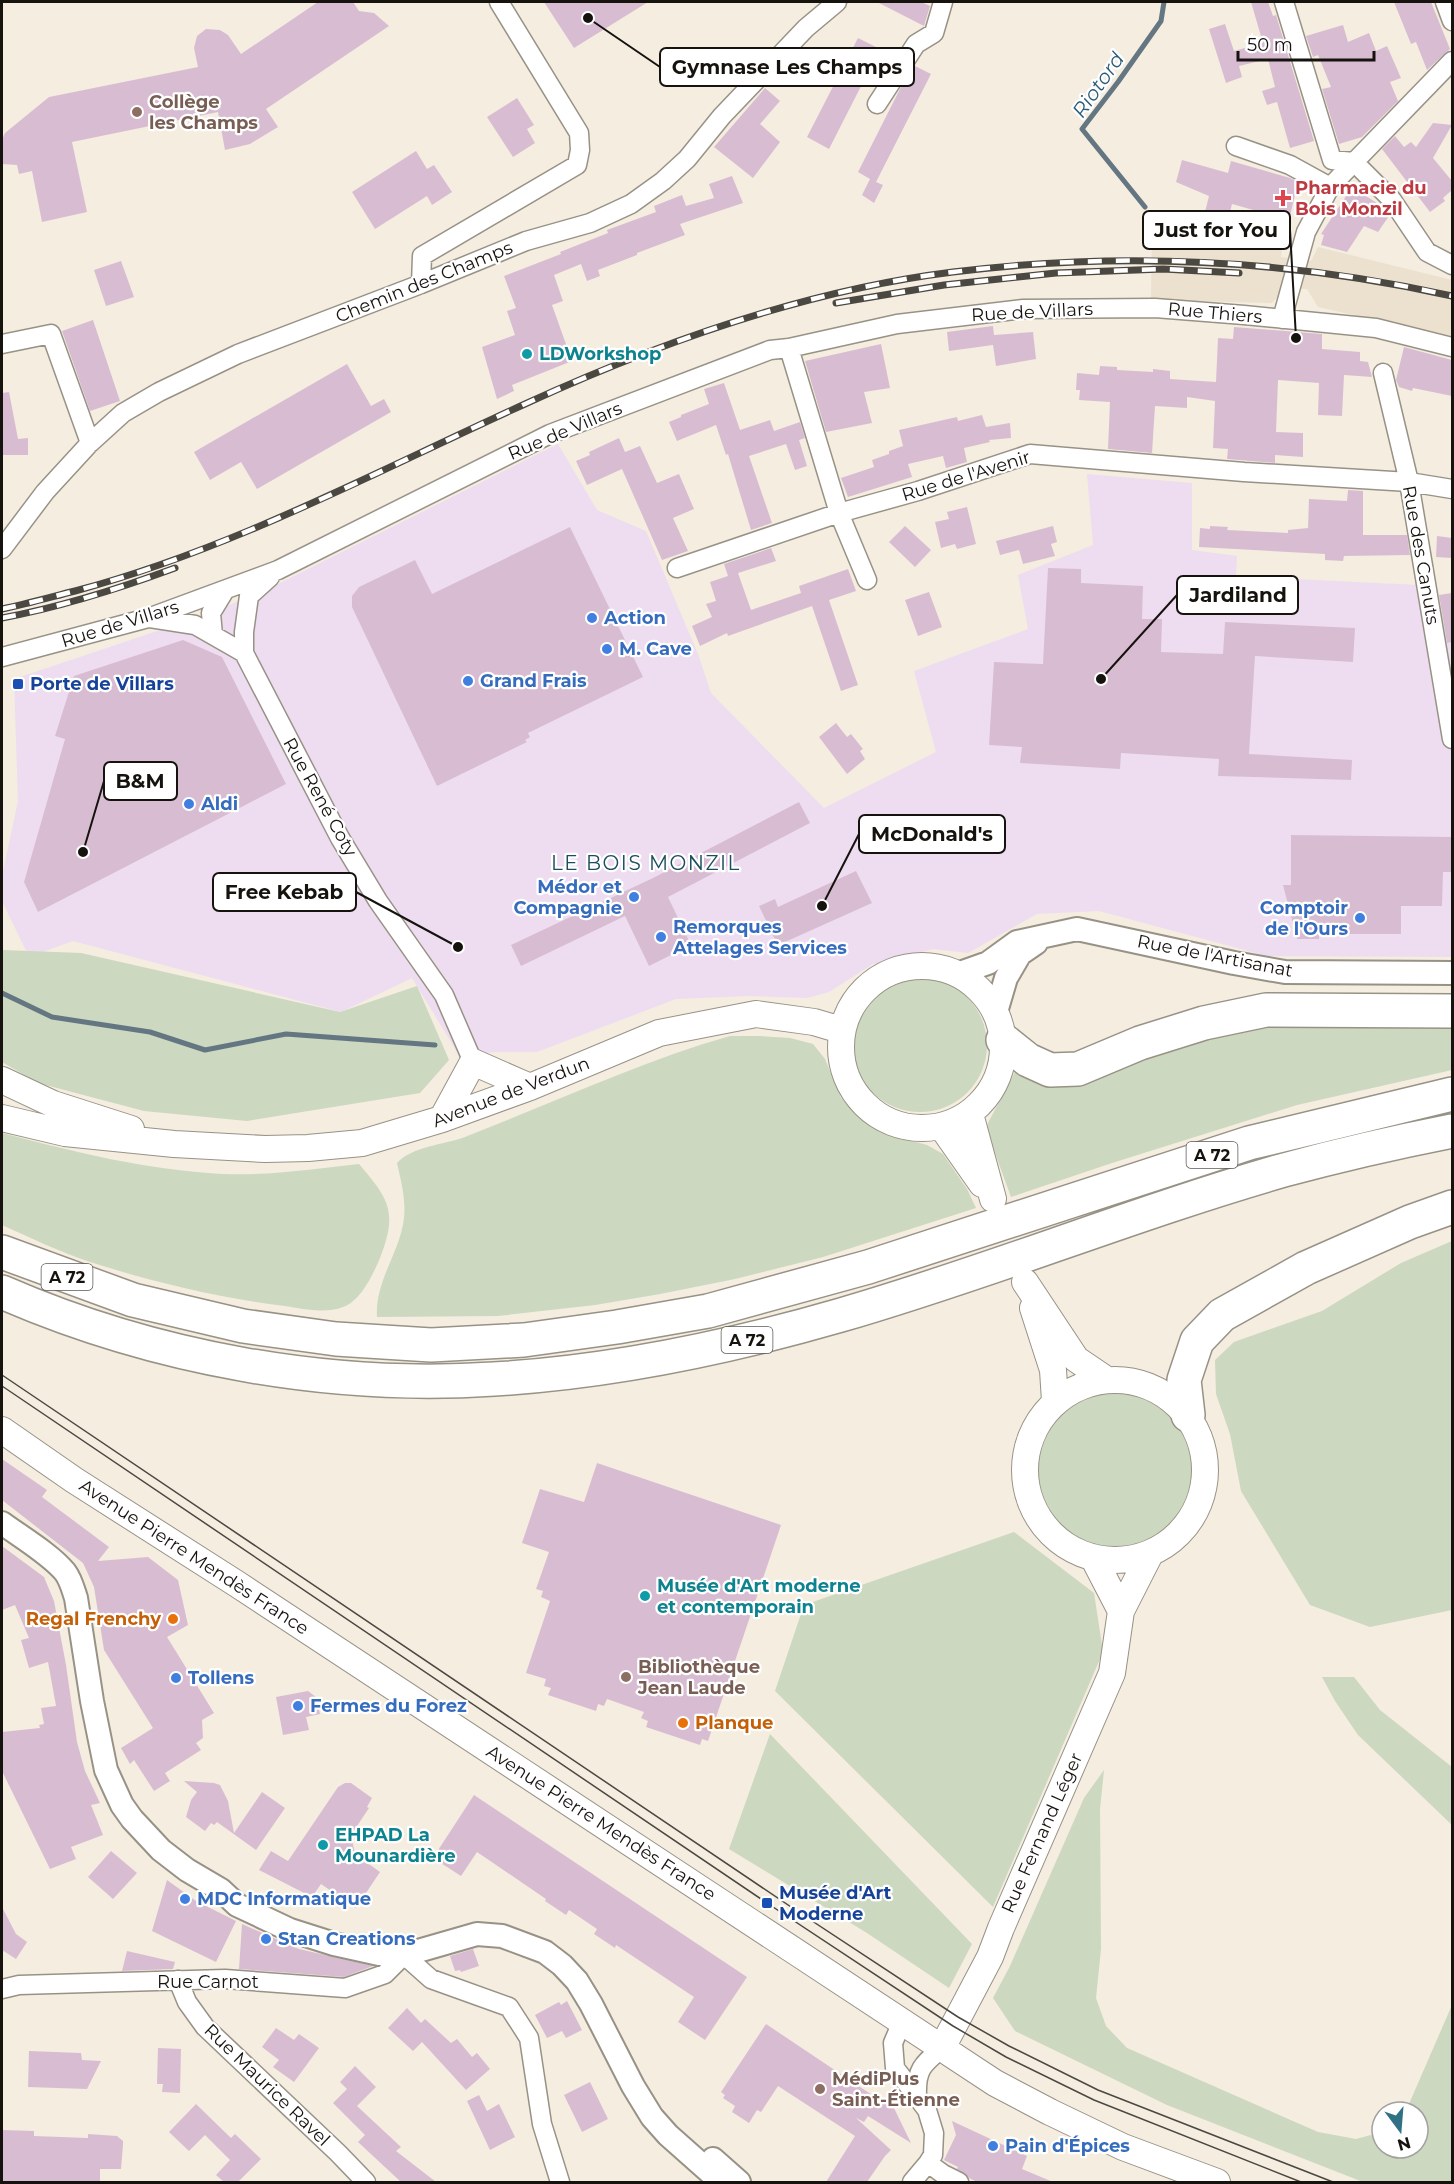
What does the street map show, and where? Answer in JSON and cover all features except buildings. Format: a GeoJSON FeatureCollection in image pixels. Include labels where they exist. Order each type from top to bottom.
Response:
{"type":"FeatureCollection","features":[{"type":"Feature","properties":{"kind":"highway"},"geometry":{"type":"LineString","coordinates":[[999,1026],[1028,1060],[1050,1070],[1078,1069],[1162,1036],[1204,1023],[1266,1010],[1452,1011]]}},
{"type":"Feature","properties":{"kind":"highway","name":"A 72"},"geometry":{"type":"LineString","coordinates":[[2,1252],[133,1300],[243,1326],[336,1339],[431,1345],[524,1340],[617,1328],[708,1311],[868,1267],[1249,1143],[1452,1094]]}},
{"type":"Feature","properties":{"kind":"highway","name":"A 72"},"geometry":{"type":"LineString","coordinates":[[2,1292],[75,1321],[132,1339],[244,1364],[359,1378],[457,1380],[548,1375],[680,1355],[794,1328],[990,1268],[1285,1170],[1452,1131]]}},
{"type":"Feature","properties":{"kind":"highway"},"geometry":{"type":"LineString","coordinates":[[1188,1415],[1184,1380],[1197,1341],[1222,1315],[1306,1268],[1410,1222],[1452,1207]]}},
{"type":"Feature","properties":{"kind":"main road"},"geometry":{"type":"LineString","coordinates":[[933,966],[957,974],[973,983],[986,996],[999,1026],[1001,1068],[990,1093],[970,1114],[942,1127],[914,1129],[887,1122],[865,1106],[848,1084],[840,1058],[841,1030],[850,1007],[866,988],[886,974],[909,967],[933,966]]}},
{"type":"Feature","properties":{"kind":"main road","name":"Avenue de Verdun"},"geometry":{"type":"LineString","coordinates":[[2,1118],[65,1133],[174,1144],[265,1149],[362,1143],[442,1119],[530,1087],[659,1034],[756,1014],[814,1022],[841,1030]]}},
{"type":"Feature","properties":{"kind":"main road"},"geometry":{"type":"LineString","coordinates":[[442,1119],[473,1062],[530,1087]]}},
{"type":"Feature","properties":{"kind":"main road","name":"Avenue de Verdun"},"geometry":{"type":"LineString","coordinates":[[2,1080],[53,1104],[174,1144]]}},
{"type":"Feature","properties":{"kind":"main road"},"geometry":{"type":"LineString","coordinates":[[942,1127],[993,1199],[970,1114]]}},
{"type":"Feature","properties":{"kind":"main road"},"geometry":{"type":"LineString","coordinates":[[1055,1401],[1053,1370],[1025,1282],[1076,1359],[1104,1378],[1151,1387],[1176,1403],[1188,1415],[1204,1451],[1206,1478],[1199,1504],[1186,1527],[1166,1545],[1149,1556],[1113,1560],[1094,1559],[1063,1544],[1045,1527],[1032,1506],[1025,1481],[1025,1456],[1033,1432],[1055,1401],[1068,1392],[1104,1378]]}},
{"type":"Feature","properties":{"kind":"main road","name":"Avenue Pierre Mendès France"},"geometry":{"type":"LineString","coordinates":[[2,1430],[74,1480],[237,1584],[995,2083],[1123,2147],[1217,2182]]}},
{"type":"Feature","properties":{"kind":"main road","name":"Rue Fernand Léger"},"geometry":{"type":"LineString","coordinates":[[942,2048],[990,1957],[1112,1673],[1121,1611],[1149,1556]]}},
{"type":"Feature","properties":{"kind":"main road"},"geometry":{"type":"LineString","coordinates":[[1094,1559],[1121,1611]]}},
{"type":"Feature","properties":{"kind":"street"},"geometry":{"type":"LineString","coordinates":[[421,284],[422,256],[577,165],[580,150],[579,133],[499,2]]}},
{"type":"Feature","properties":{"kind":"street","name":"Chemin des Champs"},"geometry":{"type":"LineString","coordinates":[[2,549],[45,492],[90,442],[123,413],[204,369],[238,354],[526,241],[590,223],[631,204],[663,181],[687,159],[722,116],[806,28],[837,2]]}},
{"type":"Feature","properties":{"kind":"street"},"geometry":{"type":"LineString","coordinates":[[877,104],[916,44],[934,33],[943,2]]}},
{"type":"Feature","properties":{"kind":"street"},"geometry":{"type":"LineString","coordinates":[[1284,2],[1332,160],[1354,162],[1392,200],[1427,252],[1452,265]]}},
{"type":"Feature","properties":{"kind":"street"},"geometry":{"type":"LineString","coordinates":[[1445,2],[1452,21]]}},
{"type":"Feature","properties":{"kind":"street"},"geometry":{"type":"LineString","coordinates":[[1282,319],[1306,232],[1330,187],[1452,61]]}},
{"type":"Feature","properties":{"kind":"street"},"geometry":{"type":"LineString","coordinates":[[1236,146],[1290,165],[1330,187]]}},
{"type":"Feature","properties":{"kind":"street","name":"Rue Thiers"},"geometry":{"type":"LineString","coordinates":[[1155,308],[1376,328],[1452,347]]}},
{"type":"Feature","properties":{"kind":"street","name":"Rue de Villars"},"geometry":{"type":"LineString","coordinates":[[2,657],[148,618],[278,570],[550,434],[770,350],[789,348],[897,324],[1023,309],[1155,308]]}},
{"type":"Feature","properties":{"kind":"street"},"geometry":{"type":"LineString","coordinates":[[2,344],[51,334],[90,442]]}},
{"type":"Feature","properties":{"kind":"street"},"geometry":{"type":"LineString","coordinates":[[789,348],[839,513],[867,580]]}},
{"type":"Feature","properties":{"kind":"street","name":"Rue des Canuts"},"geometry":{"type":"LineString","coordinates":[[1383,373],[1409,482],[1452,738]]}},
{"type":"Feature","properties":{"kind":"street","name":"Rue de l'Avenir"},"geometry":{"type":"LineString","coordinates":[[676,568],[839,513],[918,491],[1030,454],[1244,472],[1409,482],[1452,489]]}},
{"type":"Feature","properties":{"kind":"street","name":"Rue René Coty"},"geometry":{"type":"LineString","coordinates":[[278,570],[249,596],[244,632],[244,653],[340,838],[378,901],[444,995],[473,1062]]}},
{"type":"Feature","properties":{"kind":"street"},"geometry":{"type":"LineString","coordinates":[[213,634],[211,613],[225,590]]}},
{"type":"Feature","properties":{"kind":"street"},"geometry":{"type":"LineString","coordinates":[[148,618],[195,625],[244,653]]}},
{"type":"Feature","properties":{"kind":"street","name":"Rue de l'Artisanat"},"geometry":{"type":"LineString","coordinates":[[957,974],[988,963],[1017,942],[1077,929],[1285,972],[1452,973]]}},
{"type":"Feature","properties":{"kind":"street","name":"Rue de l'Artisanat"},"geometry":{"type":"LineString","coordinates":[[999,1026],[1006,978],[1020,954],[1050,934]]}},
{"type":"Feature","properties":{"kind":"street"},"geometry":{"type":"LineString","coordinates":[[2,1523],[55,1563],[72,1584],[106,1770],[122,1805],[161,1850],[221,1890],[237,1905],[290,1930],[334,1944],[379,1954],[404,1955],[477,1934],[502,1936],[545,1952],[577,1981],[652,2117],[669,2136],[721,2182]]}},
{"type":"Feature","properties":{"kind":"street"},"geometry":{"type":"LineString","coordinates":[[221,1890],[243,1894],[337,1932],[381,1942],[403,1942],[476,1922],[505,1923],[552,1942],[587,1973],[662,2109],[678,2127],[739,2182]]}},
{"type":"Feature","properties":{"kind":"street"},"geometry":{"type":"LineString","coordinates":[[404,1955],[431,1979],[509,2007],[529,2038],[542,2124],[560,2182]]}},
{"type":"Feature","properties":{"kind":"street","name":"Rue Carnot"},"geometry":{"type":"LineString","coordinates":[[2,1989],[19,1985],[225,1979],[345,1988],[385,1974],[404,1955]]}},
{"type":"Feature","properties":{"kind":"street","name":"Rue Maurice Ravel"},"geometry":{"type":"LineString","coordinates":[[178,1980],[187,2002],[206,2027],[366,2182]]}},
{"type":"Feature","properties":{"kind":"street"},"geometry":{"type":"LineString","coordinates":[[902,2022],[893,2043],[896,2068],[927,2110],[934,2133],[933,2155],[912,2182]]}},
{"type":"Feature","properties":{"kind":"street"},"geometry":{"type":"LineString","coordinates":[[917,2095],[916,2078],[924,2063],[942,2048]]}},
{"type":"Feature","properties":{"kind":"street"},"geometry":{"type":"LineString","coordinates":[[928,2163],[959,2182]]}},
{"type":"Feature","properties":{"kind":"shaded area"},"geometry":{"type":"Polygon","coordinates":[[[1152,218],[1283,240],[1281,257],[1311,261],[1318,247],[1452,280],[1452,337],[1318,307],[1307,289],[1286,288],[1272,303],[1151,300],[1152,218]]]}},
{"type":"Feature","properties":{"kind":"shaded area"},"geometry":{"type":"Polygon","coordinates":[[[558,444],[597,510],[646,531],[698,654],[711,693],[824,808],[936,752],[914,671],[1028,629],[1018,575],[1093,545],[1087,474],[1192,483],[1192,550],[1237,556],[1236,576],[1418,585],[1426,638],[1452,632],[1452,957],[1267,956],[1099,911],[1037,914],[968,953],[933,949],[873,964],[829,992],[807,998],[749,996],[676,999],[537,1052],[495,1052],[460,1057],[412,978],[341,1012],[73,941],[29,957],[2,901],[2,876],[18,801],[14,679],[211,613],[278,584],[558,444]]]}},
{"type":"Feature","properties":{"kind":"green space"},"geometry":{"type":"Polygon","coordinates":[[[2,950],[81,953],[340,1012],[417,986],[449,1060],[420,1093],[247,1121],[144,1111],[38,1083],[2,1062],[2,950]]]}},
{"type":"Feature","properties":{"kind":"green space"},"geometry":{"type":"Polygon","coordinates":[[[920,978],[946,983],[967,998],[982,1019],[987,1045],[982,1071],[967,1092],[946,1107],[920,1112],[894,1107],[873,1092],[858,1071],[853,1045],[858,1019],[873,998],[894,983],[920,978]]]}},
{"type":"Feature","properties":{"kind":"green space"},"geometry":{"type":"Polygon","coordinates":[[[1452,1016],[1452,1070],[1297,1105],[1011,1197],[987,1131],[988,1123],[1019,1064],[1249,1023],[1452,1016]]]}},
{"type":"Feature","properties":{"kind":"green space"},"geometry":{"type":"Polygon","coordinates":[[[730,1036],[790,1038],[813,1044],[825,1059],[841,1098],[879,1132],[927,1145],[943,1154],[967,1189],[976,1208],[823,1257],[735,1279],[660,1294],[595,1305],[498,1316],[377,1317],[380,1291],[402,1231],[404,1197],[397,1163],[404,1157],[420,1149],[465,1137],[663,1058],[730,1036]]]}},
{"type":"Feature","properties":{"kind":"green space"},"geometry":{"type":"Polygon","coordinates":[[[2,1133],[111,1159],[194,1172],[256,1174],[359,1164],[384,1197],[388,1207],[389,1229],[380,1258],[366,1286],[355,1299],[343,1307],[321,1311],[236,1299],[186,1288],[79,1258],[2,1225],[2,1133]]]}},
{"type":"Feature","properties":{"kind":"green space"},"geometry":{"type":"Polygon","coordinates":[[[1452,1241],[1452,1610],[1370,1627],[1310,1605],[1241,1491],[1230,1434],[1216,1394],[1215,1360],[1234,1342],[1322,1311],[1401,1263],[1452,1241]]]}},
{"type":"Feature","properties":{"kind":"green space"},"geometry":{"type":"Polygon","coordinates":[[[1114,1389],[1145,1395],[1172,1413],[1190,1440],[1196,1471],[1190,1502],[1172,1529],[1145,1547],[1114,1553],[1083,1547],[1056,1529],[1038,1502],[1032,1471],[1038,1440],[1056,1413],[1083,1395],[1114,1389]]]}},
{"type":"Feature","properties":{"kind":"green space"},"geometry":{"type":"Polygon","coordinates":[[[1014,1532],[1094,1593],[1103,1652],[993,1907],[775,1691],[804,1605],[1014,1532]]]}},
{"type":"Feature","properties":{"kind":"green space"},"geometry":{"type":"Polygon","coordinates":[[[1322,1677],[1354,1677],[1380,1710],[1452,1767],[1452,1825],[1358,1735],[1322,1677]]]}},
{"type":"Feature","properties":{"kind":"green space"},"geometry":{"type":"Polygon","coordinates":[[[770,1734],[972,1944],[949,1988],[867,1933],[729,1849],[770,1734]]]}},
{"type":"Feature","properties":{"kind":"green space"},"geometry":{"type":"Polygon","coordinates":[[[1104,1770],[1100,1809],[1101,1949],[1096,1998],[1106,2026],[1127,2048],[1318,2132],[1356,2139],[1370,2135],[1370,2160],[1430,2160],[1430,2100],[1411,2100],[1452,2005],[1452,2182],[1363,2182],[1167,2105],[1015,2031],[993,1998],[1010,1966],[1084,1798],[1104,1770]]]}},
{"type":"Feature","properties":{"kind":"waterway","name":"Riotord"},"geometry":{"type":"LineString","coordinates":[[1145,207],[1082,129],[1161,21],[1164,2]]}},
{"type":"Feature","properties":{"kind":"waterway"},"geometry":{"type":"LineString","coordinates":[[2,993],[52,1017],[150,1032],[205,1050],[286,1034],[435,1045]]}},
{"type":"Feature","properties":{"kind":"tram line"},"geometry":{"type":"LineString","coordinates":[[2,1375],[958,2017],[1009,2046],[1098,2090],[1333,2182]]}},
{"type":"Feature","properties":{"kind":"tram line"},"geometry":{"type":"LineString","coordinates":[[2,1386],[767,1903],[953,2026],[1006,2057],[1094,2100],[1301,2182]]}},
{"type":"Feature","properties":{"kind":"railway"},"geometry":{"type":"LineString","coordinates":[[2,609],[134,574],[248,531],[525,404],[680,340],[788,306],[898,280],[1016,265],[1079,262],[1204,262],[1328,274],[1390,283],[1452,296]]}},
{"type":"Feature","properties":{"kind":"railway"},"geometry":{"type":"LineString","coordinates":[[836,303],[944,285],[1056,273],[1163,269],[1239,273]]}},
{"type":"Feature","properties":{"kind":"railway"},"geometry":{"type":"LineString","coordinates":[[2,618],[89,597],[175,568]]}},
{"type":"Feature","properties":{"kind":"place","name":"Gymnase Les Champs"},"geometry":{"type":"Point","coordinates":[588,18]}},
{"type":"Feature","properties":{"kind":"place","name":"Collège les Champs"},"geometry":{"type":"Point","coordinates":[137,112]}},
{"type":"Feature","properties":{"kind":"place","name":"Pharmacie du Bois Monzil"},"geometry":{"type":"Point","coordinates":[1283,198]}},
{"type":"Feature","properties":{"kind":"place","name":"Just for You"},"geometry":{"type":"Point","coordinates":[1296,338]}},
{"type":"Feature","properties":{"kind":"place","name":"LDWorkshop"},"geometry":{"type":"Point","coordinates":[527,354]}},
{"type":"Feature","properties":{"kind":"place","name":"Action"},"geometry":{"type":"Point","coordinates":[592,618]}},
{"type":"Feature","properties":{"kind":"place","name":"M. Cave"},"geometry":{"type":"Point","coordinates":[607,649]}},
{"type":"Feature","properties":{"kind":"place","name":"Jardiland"},"geometry":{"type":"Point","coordinates":[1101,679]}},
{"type":"Feature","properties":{"kind":"place","name":"Grand Frais"},"geometry":{"type":"Point","coordinates":[468,681]}},
{"type":"Feature","properties":{"kind":"place","name":"Porte de Villars"},"geometry":{"type":"Point","coordinates":[18,684]}},
{"type":"Feature","properties":{"kind":"place","name":"Aldi"},"geometry":{"type":"Point","coordinates":[189,804]}},
{"type":"Feature","properties":{"kind":"place","name":"B&M"},"geometry":{"type":"Point","coordinates":[83,852]}},
{"type":"Feature","properties":{"kind":"place","name":"Médor et Compagnie"},"geometry":{"type":"Point","coordinates":[634,897]}},
{"type":"Feature","properties":{"kind":"place","name":"McDonald's"},"geometry":{"type":"Point","coordinates":[822,906]}},
{"type":"Feature","properties":{"kind":"place","name":"Comptoir de l'Ours"},"geometry":{"type":"Point","coordinates":[1360,918]}},
{"type":"Feature","properties":{"kind":"place","name":"Remorques Attelages Services"},"geometry":{"type":"Point","coordinates":[661,937]}},
{"type":"Feature","properties":{"kind":"place","name":"Free Kebab"},"geometry":{"type":"Point","coordinates":[458,947]}},
{"type":"Feature","properties":{"kind":"place","name":"Musée d'Art moderne et contemporain"},"geometry":{"type":"Point","coordinates":[645,1596]}},
{"type":"Feature","properties":{"kind":"place","name":"Regal Frenchy"},"geometry":{"type":"Point","coordinates":[173,1619]}},
{"type":"Feature","properties":{"kind":"place","name":"Bibliothèque Jean Laude"},"geometry":{"type":"Point","coordinates":[626,1677]}},
{"type":"Feature","properties":{"kind":"place","name":"Tollens"},"geometry":{"type":"Point","coordinates":[176,1678]}},
{"type":"Feature","properties":{"kind":"place","name":"Fermes du Forez"},"geometry":{"type":"Point","coordinates":[298,1706]}},
{"type":"Feature","properties":{"kind":"place","name":"Planque"},"geometry":{"type":"Point","coordinates":[683,1723]}},
{"type":"Feature","properties":{"kind":"place","name":"EHPAD La Mounardière"},"geometry":{"type":"Point","coordinates":[323,1845]}},
{"type":"Feature","properties":{"kind":"place","name":"MDC Informatique"},"geometry":{"type":"Point","coordinates":[185,1899]}},
{"type":"Feature","properties":{"kind":"place","name":"Musée d'Art Moderne"},"geometry":{"type":"Point","coordinates":[767,1903]}},
{"type":"Feature","properties":{"kind":"place","name":"Stan Creations"},"geometry":{"type":"Point","coordinates":[266,1939]}},
{"type":"Feature","properties":{"kind":"place","name":"MédiPlus Saint-Étienne"},"geometry":{"type":"Point","coordinates":[820,2089]}},
{"type":"Feature","properties":{"kind":"place","name":"Pain d'Épices"},"geometry":{"type":"Point","coordinates":[993,2146]}},
{"type":"Feature","properties":{"kind":"district","name":"LE BOIS MONZIL"},"geometry":{"type":"Point","coordinates":[646,863]}}]}
